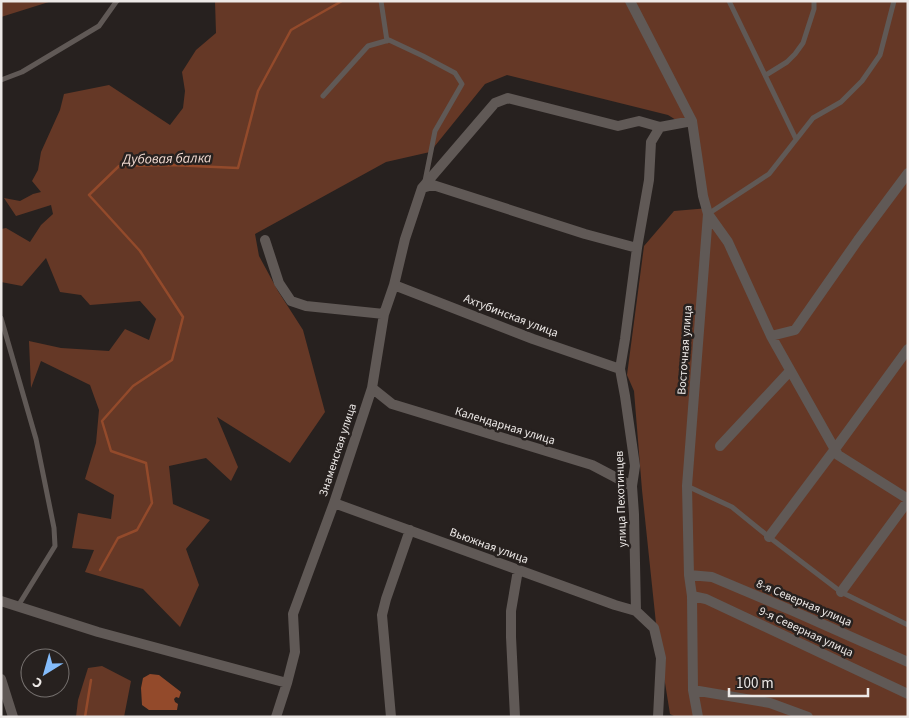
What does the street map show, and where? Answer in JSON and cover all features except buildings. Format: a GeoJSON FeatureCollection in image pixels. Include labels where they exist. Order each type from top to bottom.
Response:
{"type":"FeatureCollection","features":[{"type":"Feature","properties":{"kind":"street","name":"Восточная улица"},"geometry":{"type":"LineString","coordinates":[[630,1],[692,121],[703,196],[708,214],[687,486],[689,575],[692,596],[693,690],[698,717]]}},
{"type":"Feature","properties":{"kind":"street"},"geometry":{"type":"LineString","coordinates":[[422,187],[496,103],[508,98],[618,126],[639,121],[660,127],[692,121]]}},
{"type":"Feature","properties":{"kind":"street","name":"улица Пехотинцев"},"geometry":{"type":"LineString","coordinates":[[636,611],[632,486],[635,466],[626,396],[620,369],[637,248],[649,180],[651,142],[660,127]]}},
{"type":"Feature","properties":{"kind":"street"},"geometry":{"type":"LineString","coordinates":[[771,336],[795,330],[908,173]]}},
{"type":"Feature","properties":{"kind":"street"},"geometry":{"type":"LineString","coordinates":[[422,187],[433,185],[585,234],[637,248]]}},
{"type":"Feature","properties":{"kind":"street","name":"Знаменская улица"},"geometry":{"type":"LineString","coordinates":[[277,716],[295,652],[293,614],[334,503],[372,388],[384,314],[422,187]]}},
{"type":"Feature","properties":{"kind":"street"},"geometry":{"type":"LineString","coordinates":[[708,214],[728,242],[771,336],[838,455],[908,500],[840,592]]}},
{"type":"Feature","properties":{"kind":"street"},"geometry":{"type":"LineString","coordinates":[[265,240],[279,283],[291,301],[306,306],[384,314]]}},
{"type":"Feature","properties":{"kind":"street","name":"Ахтубинская улица"},"geometry":{"type":"LineString","coordinates":[[394,285],[533,339],[620,369]]}},
{"type":"Feature","properties":{"kind":"street"},"geometry":{"type":"LineString","coordinates":[[769,537],[908,349]]}},
{"type":"Feature","properties":{"kind":"street"},"geometry":{"type":"LineString","coordinates":[[720,446],[790,371]]}},
{"type":"Feature","properties":{"kind":"street","name":"Календарная улица"},"geometry":{"type":"LineString","coordinates":[[372,388],[392,404],[592,465],[632,486]]}},
{"type":"Feature","properties":{"kind":"street","name":"Вьюжная улица"},"geometry":{"type":"LineString","coordinates":[[334,503],[636,611]]}},
{"type":"Feature","properties":{"kind":"street"},"geometry":{"type":"LineString","coordinates":[[391,717],[382,615],[410,530]]}},
{"type":"Feature","properties":{"kind":"street"},"geometry":{"type":"LineString","coordinates":[[515,717],[511,611],[518,570]]}},
{"type":"Feature","properties":{"kind":"street","name":"8-я Северная улица"},"geometry":{"type":"LineString","coordinates":[[689,575],[712,577],[908,662]]}},
{"type":"Feature","properties":{"kind":"street","name":"9-я Северная улица"},"geometry":{"type":"LineString","coordinates":[[692,596],[706,599],[908,694]]}},
{"type":"Feature","properties":{"kind":"street"},"geometry":{"type":"LineString","coordinates":[[1,601],[98,632],[287,682]]}},
{"type":"Feature","properties":{"kind":"street"},"geometry":{"type":"LineString","coordinates":[[636,611],[654,628],[661,658],[658,717]]}},
{"type":"Feature","properties":{"kind":"street"},"geometry":{"type":"LineString","coordinates":[[1,678],[13,717]]}},
{"type":"Feature","properties":{"kind":"street"},"geometry":{"type":"LineString","coordinates":[[693,690],[770,703],[808,717]]}},
{"type":"Feature","properties":{"kind":"lane"},"geometry":{"type":"LineString","coordinates":[[1,80],[22,72],[99,26],[118,1]]}},
{"type":"Feature","properties":{"kind":"lane"},"geometry":{"type":"LineString","coordinates":[[381,1],[387,41]]}},
{"type":"Feature","properties":{"kind":"lane"},"geometry":{"type":"LineString","coordinates":[[729,1],[796,139]]}},
{"type":"Feature","properties":{"kind":"lane"},"geometry":{"type":"LineString","coordinates":[[766,75],[787,62],[803,43],[814,9],[814,1]]}},
{"type":"Feature","properties":{"kind":"lane"},"geometry":{"type":"LineString","coordinates":[[708,214],[769,174],[813,118],[841,102],[862,81],[880,55],[894,1]]}},
{"type":"Feature","properties":{"kind":"lane"},"geometry":{"type":"LineString","coordinates":[[323,96],[368,46],[389,40],[455,73],[462,84],[435,131],[422,187]]}},
{"type":"Feature","properties":{"kind":"lane"},"geometry":{"type":"LineString","coordinates":[[1,318],[36,439],[54,528],[55,546],[18,606]]}},
{"type":"Feature","properties":{"kind":"lane"},"geometry":{"type":"LineString","coordinates":[[687,486],[732,507],[840,592],[908,625]]}},
{"type":"Feature","properties":{"kind":"shaded area"},"geometry":{"type":"Polygon","coordinates":[[[1,1],[52,1],[1,17],[1,1]]]}},
{"type":"Feature","properties":{"kind":"shaded area"},"geometry":{"type":"Polygon","coordinates":[[[215,1],[908,1],[908,717],[676,717],[670,714],[657,633],[634,391],[627,375],[644,246],[674,211],[709,208],[694,131],[668,115],[507,75],[485,84],[430,152],[386,162],[255,234],[259,256],[278,291],[303,330],[325,412],[290,463],[217,417],[238,467],[231,481],[206,458],[169,466],[173,504],[210,520],[186,549],[199,585],[180,627],[143,589],[85,572],[94,550],[72,548],[78,513],[111,519],[114,495],[85,479],[96,443],[99,410],[90,385],[41,361],[31,388],[29,341],[61,348],[109,351],[125,329],[149,340],[156,319],[140,301],[90,305],[81,295],[60,292],[46,258],[22,286],[1,282],[1,229],[6,228],[30,242],[41,225],[53,214],[51,205],[16,216],[4,198],[20,201],[41,192],[32,181],[38,170],[41,152],[60,110],[64,94],[109,85],[170,125],[183,108],[185,91],[182,72],[196,50],[216,33],[215,1]]]}},
{"type":"Feature","properties":{"kind":"shaded area"},"geometry":{"type":"Polygon","coordinates":[[[102,666],[131,681],[124,717],[76,717],[78,700],[88,668],[102,666]]]}},
{"type":"Feature","properties":{"kind":"shaded area"},"geometry":{"type":"Polygon","coordinates":[[[150,674],[159,675],[181,692],[179,698],[176,697],[174,699],[178,704],[177,710],[149,710],[142,705],[141,688],[143,678],[150,674]]]}},
{"type":"Feature","properties":{"kind":"waterway","name":"Дубовая балка"},"geometry":{"type":"LineString","coordinates":[[100,570],[118,538],[137,530],[152,503],[146,463],[111,451],[102,421],[133,386],[172,360],[183,317],[140,251],[89,195],[119,166],[171,165],[238,168],[258,91],[291,30],[342,1]]}},
{"type":"Feature","properties":{"kind":"waterway","name":"Дубовая балка"},"geometry":{"type":"LineString","coordinates":[[85,717],[91,680]]}}]}
